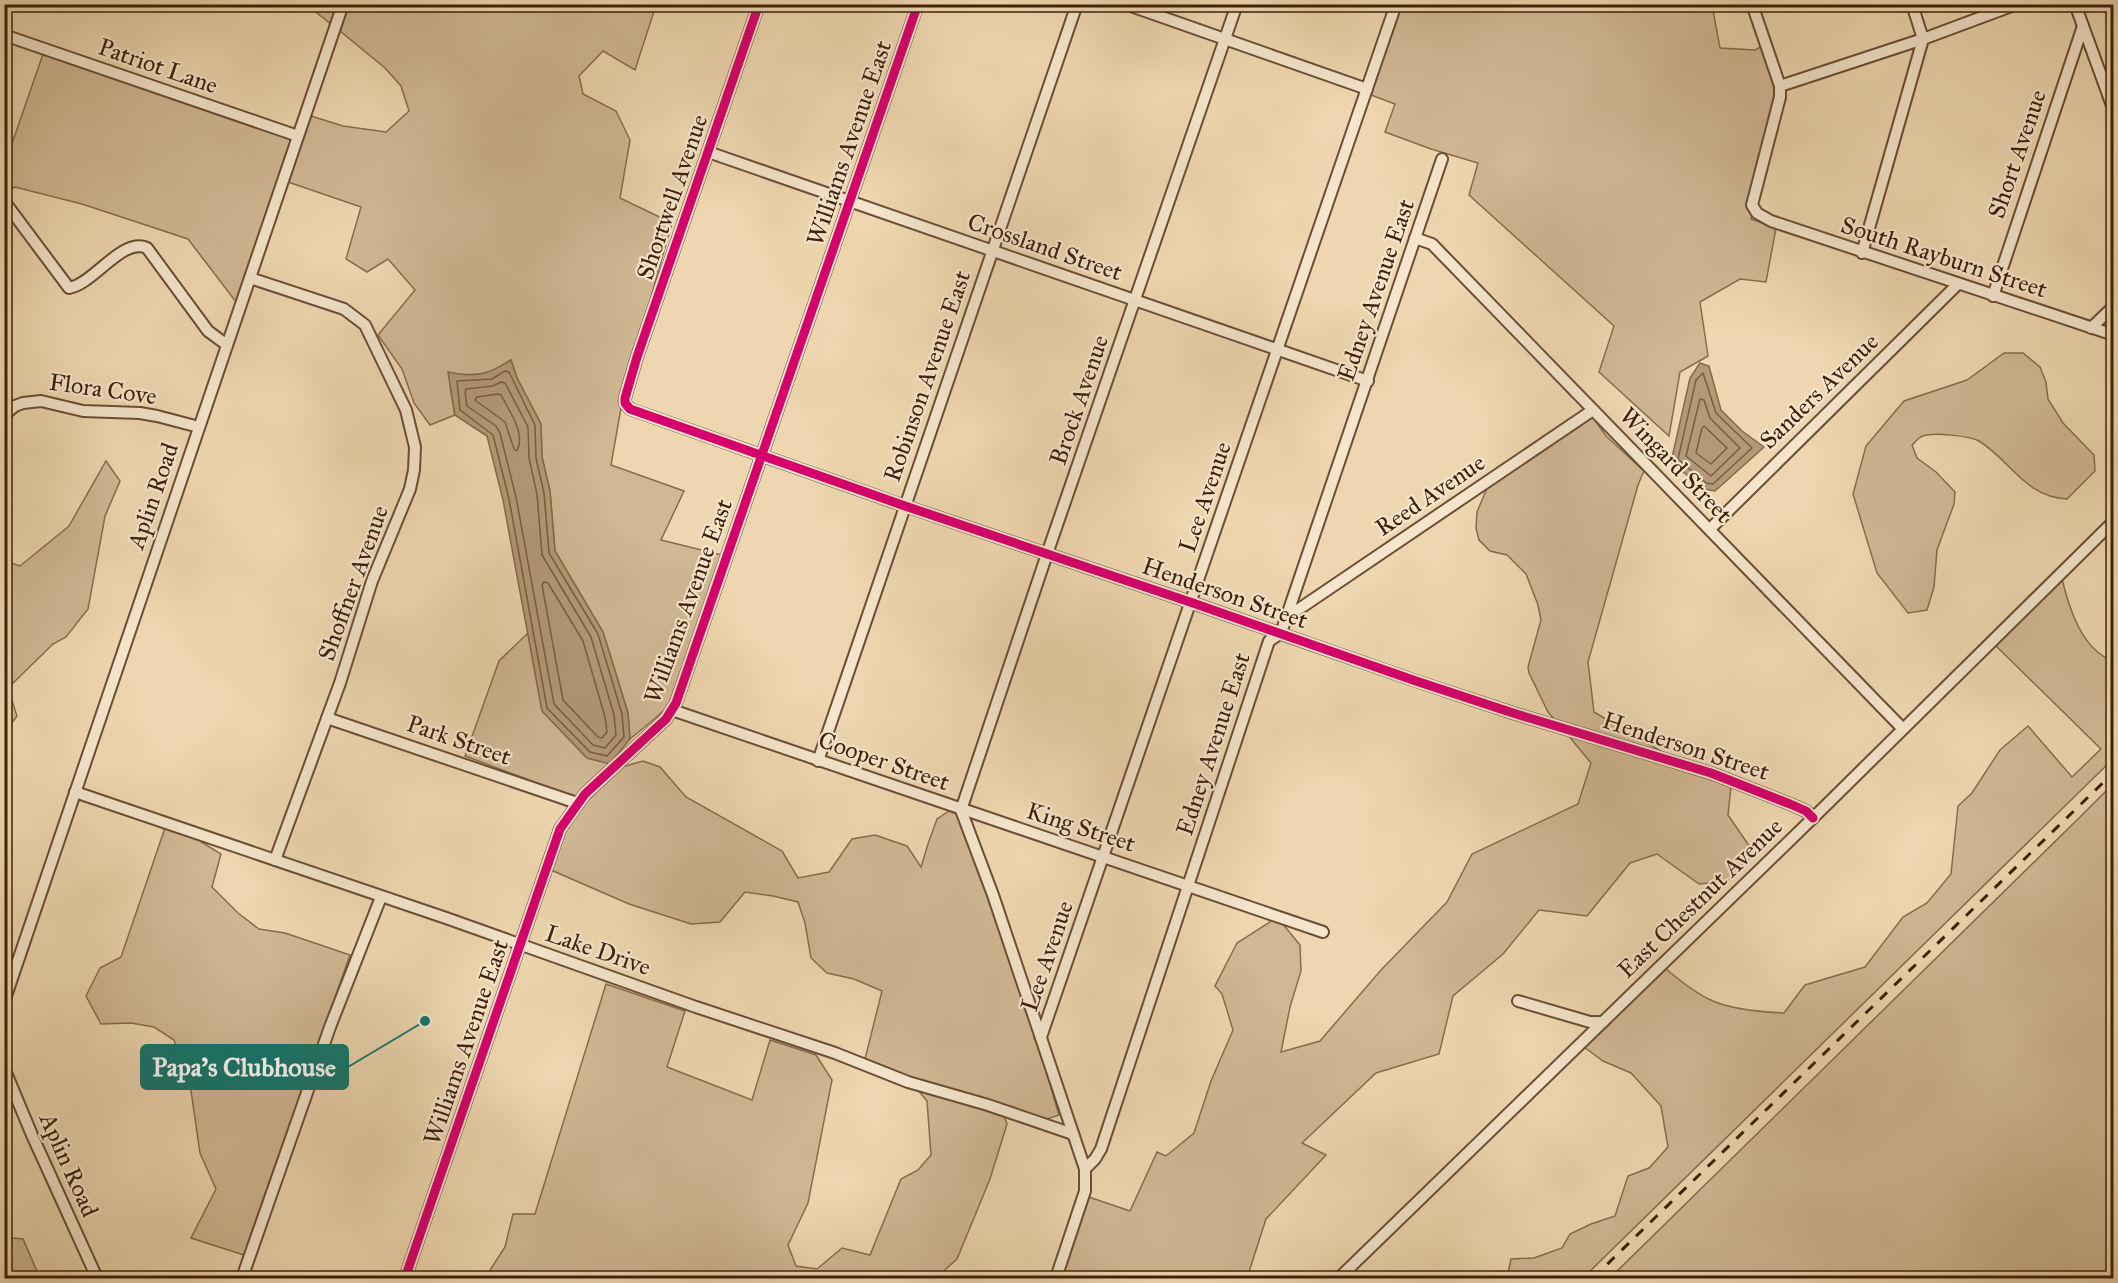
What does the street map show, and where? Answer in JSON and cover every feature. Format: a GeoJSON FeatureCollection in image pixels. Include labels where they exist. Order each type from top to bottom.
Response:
{"type":"FeatureCollection","features":[{"type":"Feature","properties":{"kind":"street","name":"Aplin Road"},"geometry":{"type":"LineString","coordinates":[[4,1002],[343,4]]}},
{"type":"Feature","properties":{"kind":"street","name":"Shortwell Avenue"},"geometry":{"type":"LineString","coordinates":[[625,403],[637,357],[759,4]]}},
{"type":"Feature","properties":{"kind":"street","name":"Williams Avenue East"},"geometry":{"type":"LineString","coordinates":[[405,1278],[555,840],[577,803],[666,719],[672,710],[918,4]]}},
{"type":"Feature","properties":{"kind":"street","name":"Robinson Avenue East"},"geometry":{"type":"LineString","coordinates":[[818,761],[1077,4]]}},
{"type":"Feature","properties":{"kind":"street"},"geometry":{"type":"LineString","coordinates":[[1125,4],[1367,89]]}},
{"type":"Feature","properties":{"kind":"street","name":"Brock Avenue"},"geometry":{"type":"LineString","coordinates":[[961,810],[1047,554],[1238,4]]}},
{"type":"Feature","properties":{"kind":"street","name":"Lee Avenue"},"geometry":{"type":"LineString","coordinates":[[1041,1037],[1396,4]]}},
{"type":"Feature","properties":{"kind":"street"},"geometry":{"type":"LineString","coordinates":[[1752,4],[1780,86],[1923,39],[2017,4]]}},
{"type":"Feature","properties":{"kind":"street"},"geometry":{"type":"LineString","coordinates":[[1862,253],[1923,39],[1912,4]]}},
{"type":"Feature","properties":{"kind":"street"},"geometry":{"type":"LineString","coordinates":[[2075,4],[2114,111]]}},
{"type":"Feature","properties":{"kind":"street","name":"Short Avenue"},"geometry":{"type":"LineString","coordinates":[[1993,296],[2083,26]]}},
{"type":"Feature","properties":{"kind":"street","name":"Patriot Lane"},"geometry":{"type":"LineString","coordinates":[[4,35],[298,136]]}},
{"type":"Feature","properties":{"kind":"street","name":"South Rayburn Street"},"geometry":{"type":"LineString","coordinates":[[1780,86],[1780,97],[1752,205],[1756,213],[1862,253],[2114,335]]}},
{"type":"Feature","properties":{"kind":"street","name":"Crossland Street"},"geometry":{"type":"LineString","coordinates":[[708,152],[1368,381]]}},
{"type":"Feature","properties":{"kind":"street","name":"Edney Avenue East"},"geometry":{"type":"LineString","coordinates":[[1085,1169],[1101,1149],[1269,641],[1281,633],[1289,611],[1442,159]]}},
{"type":"Feature","properties":{"kind":"street"},"geometry":{"type":"LineString","coordinates":[[4,201],[69,288],[82,284],[128,248],[141,245],[147,248],[208,331],[227,345]]}},
{"type":"Feature","properties":{"kind":"street","name":"Wingard Street"},"geometry":{"type":"LineString","coordinates":[[1415,238],[1432,244],[1902,728]]}},
{"type":"Feature","properties":{"kind":"street","name":"Shoffner Avenue"},"geometry":{"type":"LineString","coordinates":[[250,278],[344,309],[361,321],[368,330],[410,419],[415,447],[410,489],[372,582],[327,718],[275,860]]}},
{"type":"Feature","properties":{"kind":"street","name":"Sanders Avenue"},"geometry":{"type":"LineString","coordinates":[[1710,529],[1958,284]]}},
{"type":"Feature","properties":{"kind":"street"},"geometry":{"type":"LineString","coordinates":[[2091,328],[2114,306]]}},
{"type":"Feature","properties":{"kind":"street","name":"Flora Cove"},"geometry":{"type":"LineString","coordinates":[[4,415],[15,406],[41,401],[83,411],[140,413],[199,428]]}},
{"type":"Feature","properties":{"kind":"street","name":"Henderson Street"},"geometry":{"type":"LineString","coordinates":[[625,403],[635,412],[905,506],[1513,713],[1712,774],[1790,804],[1806,811],[1813,818]]}},
{"type":"Feature","properties":{"kind":"street","name":"Reed Avenue"},"geometry":{"type":"LineString","coordinates":[[1289,611],[1302,607],[1593,410]]}},
{"type":"Feature","properties":{"kind":"street","name":"East Chestnut Avenue"},"geometry":{"type":"LineString","coordinates":[[1339,1278],[2114,522]]}},
{"type":"Feature","properties":{"kind":"street","name":"Cooper Street"},"geometry":{"type":"LineString","coordinates":[[672,710],[961,810],[993,895],[1085,1169]]}},
{"type":"Feature","properties":{"kind":"street","name":"Park Street"},"geometry":{"type":"LineString","coordinates":[[327,718],[577,803]]}},
{"type":"Feature","properties":{"kind":"street","name":"Lake Drive"},"geometry":{"type":"LineString","coordinates":[[75,792],[835,1053],[908,1082],[988,1105],[1073,1134]]}},
{"type":"Feature","properties":{"kind":"street","name":"King Street"},"geometry":{"type":"LineString","coordinates":[[961,810],[1323,932]]}},
{"type":"Feature","properties":{"kind":"street"},"geometry":{"type":"LineString","coordinates":[[242,1278],[330,1028],[381,897]]}},
{"type":"Feature","properties":{"kind":"street"},"geometry":{"type":"LineString","coordinates":[[1518,1001],[1590,1022],[1603,1022]]}},
{"type":"Feature","properties":{"kind":"street","name":"Aplin Road"},"geometry":{"type":"LineString","coordinates":[[4,1068],[24,1118],[97,1278]]}},
{"type":"Feature","properties":{"kind":"street"},"geometry":{"type":"LineString","coordinates":[[1056,1278],[1085,1191],[1085,1169]]}},
{"type":"Feature","properties":{"kind":"shaded area"},"geometry":{"type":"Polygon","coordinates":[[[311,5],[338,5],[331,24],[317,13],[311,5]]]}},
{"type":"Feature","properties":{"kind":"shaded area"},"geometry":{"type":"Polygon","coordinates":[[[349,5],[656,5],[635,70],[603,51],[579,76],[583,94],[616,111],[630,140],[620,198],[672,223],[644,322],[618,401],[621,408],[611,465],[684,491],[661,540],[722,555],[669,704],[630,739],[628,713],[603,632],[555,551],[550,491],[542,457],[541,424],[517,378],[511,360],[490,373],[463,375],[450,386],[455,415],[430,425],[414,403],[402,369],[378,335],[415,290],[388,259],[367,272],[346,259],[361,207],[288,182],[311,116],[343,126],[386,132],[409,111],[401,86],[385,68],[340,31],[349,5]]]}},
{"type":"Feature","properties":{"kind":"shaded area"},"geometry":{"type":"Polygon","coordinates":[[[1402,5],[1712,5],[1720,48],[1755,50],[1762,46],[1775,86],[1775,96],[1747,203],[1752,215],[1751,219],[1776,228],[1766,282],[1740,279],[1700,302],[1708,356],[1680,372],[1669,436],[1599,372],[1614,326],[1469,195],[1478,163],[1385,132],[1395,104],[1371,95],[1402,5]]]}},
{"type":"Feature","properties":{"kind":"shaded area"},"geometry":{"type":"Polygon","coordinates":[[[43,54],[292,139],[236,302],[188,239],[82,204],[15,187],[5,193],[5,164],[43,54]]]}},
{"type":"Feature","properties":{"kind":"shaded area"},"geometry":{"type":"Polygon","coordinates":[[[2004,353],[2023,353],[2040,367],[2046,382],[2048,399],[2063,423],[2094,455],[2095,471],[2067,499],[2052,497],[2029,485],[1979,441],[1943,435],[1928,435],[1919,438],[1912,445],[1917,458],[1936,472],[1955,492],[1954,504],[1937,550],[1934,587],[1927,610],[1908,613],[1877,573],[1853,494],[1866,446],[1904,401],[1967,380],[2004,353]]]}},
{"type":"Feature","properties":{"kind":"shaded area"},"geometry":{"type":"Polygon","coordinates":[[[1592,416],[1606,436],[1644,471],[1638,485],[1588,662],[1594,712],[1669,756],[1556,721],[1548,712],[1528,667],[1541,620],[1526,574],[1507,555],[1490,551],[1479,540],[1476,528],[1477,512],[1488,486],[1592,416]]]}},
{"type":"Feature","properties":{"kind":"shaded area"},"geometry":{"type":"Polygon","coordinates":[[[106,461],[120,481],[105,516],[88,609],[66,637],[53,644],[8,688],[17,716],[5,732],[5,561],[20,566],[69,526],[106,461]]]}},
{"type":"Feature","properties":{"kind":"shaded area"},"geometry":{"type":"Polygon","coordinates":[[[2062,579],[2078,627],[2093,648],[2102,656],[2113,661],[2113,759],[1583,1278],[1507,1278],[1511,1259],[1534,1258],[1562,1248],[1570,1234],[1615,1216],[1628,1176],[1649,1168],[1668,1147],[1661,1106],[1631,1073],[1603,1061],[1584,1047],[1665,968],[1694,991],[1721,1004],[1748,1010],[1784,1013],[1805,985],[1865,967],[1903,917],[1927,903],[1951,874],[1958,806],[1972,793],[2000,750],[2028,726],[2072,777],[2101,749],[1995,645],[2062,579]]]}},
{"type":"Feature","properties":{"kind":"shaded area"},"geometry":{"type":"Polygon","coordinates":[[[528,633],[542,711],[587,758],[611,763],[575,797],[465,756],[499,661],[528,633]]]}},
{"type":"Feature","properties":{"kind":"shaded area"},"geometry":{"type":"Polygon","coordinates":[[[1567,734],[1731,786],[1728,815],[1754,853],[1728,881],[1699,884],[1657,854],[1630,863],[1587,916],[1539,910],[1503,954],[1453,996],[1439,1054],[1376,1073],[1302,1143],[1326,1155],[1266,1219],[1247,1278],[1062,1278],[1089,1197],[1130,1211],[1157,1152],[1166,1156],[1194,1133],[1211,1081],[1233,1030],[1222,994],[1215,986],[1237,943],[1273,920],[1282,923],[1300,945],[1301,971],[1290,1007],[1281,1052],[1320,1041],[1381,970],[1447,902],[1472,854],[1578,804],[1591,763],[1567,734]]]}},
{"type":"Feature","properties":{"kind":"shaded area"},"geometry":{"type":"Polygon","coordinates":[[[643,761],[660,767],[686,797],[782,851],[798,878],[829,872],[852,839],[875,835],[907,846],[921,867],[937,819],[949,811],[957,814],[988,896],[1035,1036],[1034,1039],[1037,1040],[1059,1115],[1044,1120],[909,1078],[865,1059],[882,991],[854,979],[827,973],[811,958],[805,923],[798,902],[745,892],[720,922],[691,924],[629,904],[551,870],[565,831],[579,809],[622,767],[643,761]]]}},
{"type":"Feature","properties":{"kind":"shaded area"},"geometry":{"type":"Polygon","coordinates":[[[2113,784],[2113,1278],[1610,1278],[2079,818],[2113,784]]]}},
{"type":"Feature","properties":{"kind":"shaded area"},"geometry":{"type":"Polygon","coordinates":[[[165,828],[192,836],[221,854],[212,887],[238,913],[259,929],[285,933],[350,955],[244,1255],[191,1238],[216,1189],[200,1153],[191,1091],[174,1040],[154,1027],[131,1023],[101,1024],[86,996],[100,968],[121,957],[165,828]]]}},
{"type":"Feature","properties":{"kind":"shaded area"},"geometry":{"type":"Polygon","coordinates":[[[606,984],[685,1011],[667,1067],[752,1100],[770,1040],[816,1055],[832,1080],[808,1203],[788,1245],[796,1266],[817,1269],[842,1248],[870,1255],[901,1179],[918,1170],[931,1155],[927,1101],[917,1089],[1004,1116],[1007,1124],[990,1179],[957,1259],[936,1278],[485,1278],[505,1247],[513,1214],[535,1214],[606,984]]]}},
{"type":"Feature","properties":{"kind":"shaded area"},"geometry":{"type":"Polygon","coordinates":[[[4,1237],[23,1239],[40,1278],[5,1278],[4,1237]]]}},
{"type":"Feature","properties":{"kind":"water"},"geometry":{"type":"Polygon","coordinates":[[[511,360],[517,378],[541,424],[542,457],[550,491],[555,551],[603,632],[628,713],[630,739],[610,764],[587,758],[542,711],[503,500],[487,436],[455,415],[448,372],[466,375],[481,374],[511,360]]]}},
{"type":"Feature","properties":{"kind":"water"},"geometry":{"type":"Polygon","coordinates":[[[1700,363],[1709,366],[1721,410],[1742,431],[1764,447],[1715,491],[1704,489],[1671,462],[1690,378],[1700,363]]]}},
{"type":"Feature","properties":{"kind":"railway"},"geometry":{"type":"LineString","coordinates":[[1593,1278],[2114,772]]}},
{"type":"Feature","properties":{"kind":"cycle path"},"geometry":{"type":"LineString","coordinates":[[759,4],[637,357],[625,398],[625,403],[630,409],[1416,681],[1711,773],[1806,811],[1813,818]]}},
{"type":"Feature","properties":{"kind":"cycle path"},"geometry":{"type":"LineString","coordinates":[[405,1278],[560,829],[585,794],[666,719],[676,703],[918,4]]}},
{"type":"Feature","properties":{"kind":"place","name":"Papa's Clubhouse"},"geometry":{"type":"Point","coordinates":[425,1021]}}]}
